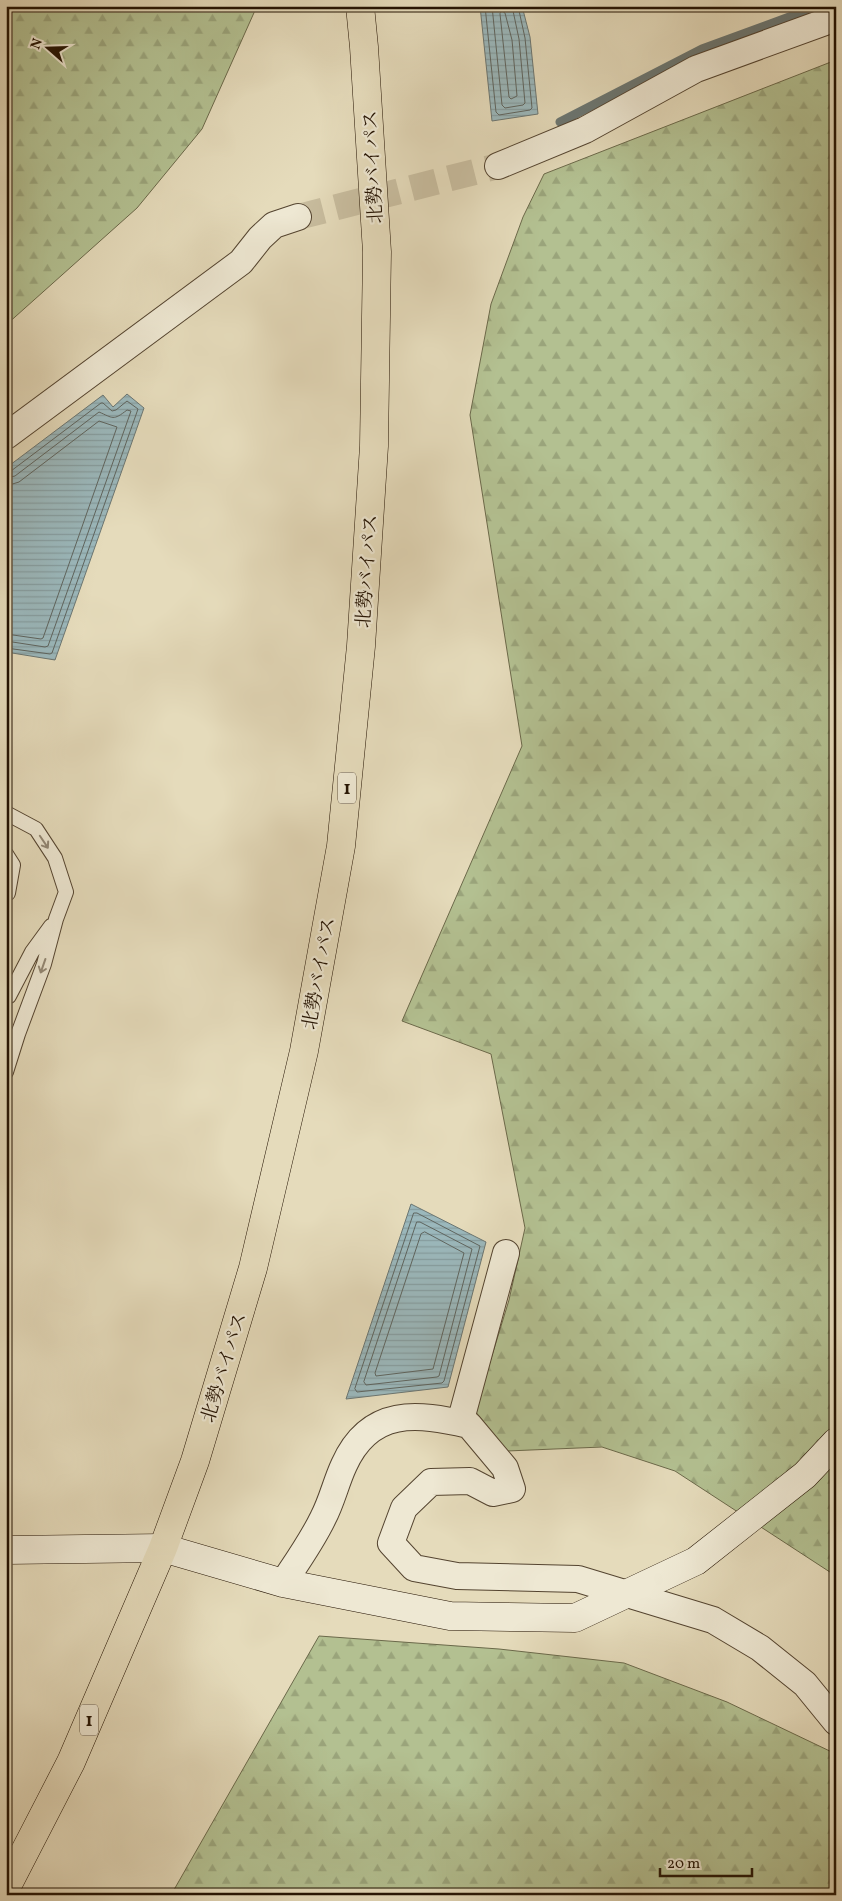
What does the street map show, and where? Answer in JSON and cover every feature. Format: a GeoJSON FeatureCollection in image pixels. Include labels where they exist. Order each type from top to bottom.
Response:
{"type":"FeatureCollection","features":[{"type":"Feature","properties":{"kind":"highway","name":"北勢バイパス"},"geometry":{"type":"LineString","coordinates":[[6,1888],[71,1762],[163,1548],[194,1461],[253,1268],[304,1051],[341,846],[361,646],[374,446],[377,252],[360,6]]}},
{"type":"Feature","properties":{"kind":"street"},"geometry":{"type":"LineString","coordinates":[[498,166],[585,130],[696,69],[836,18]]}},
{"type":"Feature","properties":{"kind":"street"},"geometry":{"type":"LineString","coordinates":[[6,436],[241,262],[260,238],[274,225],[298,218]]}},
{"type":"Feature","properties":{"kind":"street"},"geometry":{"type":"LineString","coordinates":[[460,1423],[506,1253]]}},
{"type":"Feature","properties":{"kind":"street"},"geometry":{"type":"LineString","coordinates":[[282,1583],[320,1526],[351,1452],[372,1429],[387,1420],[420,1417],[469,1425],[504,1468],[512,1489],[493,1492],[470,1481],[431,1482],[404,1508],[391,1543],[414,1568],[457,1576],[578,1579],[713,1620],[760,1648],[805,1684],[836,1722]]}},
{"type":"Feature","properties":{"kind":"street"},"geometry":{"type":"LineString","coordinates":[[6,1550],[163,1548],[282,1583],[450,1616],[575,1618],[696,1560],[805,1475],[836,1442]]}},
{"type":"Feature","properties":{"kind":"lane"},"geometry":{"type":"LineString","coordinates":[[6,814],[36,829],[55,858],[66,892],[56,919],[44,964],[6,1072]]}},
{"type":"Feature","properties":{"kind":"lane"},"geometry":{"type":"LineString","coordinates":[[6,854],[13,865],[8,893],[6,893]]}},
{"type":"Feature","properties":{"kind":"lane"},"geometry":{"type":"LineString","coordinates":[[6,996],[9,996],[32,952],[56,919]]}},
{"type":"Feature","properties":{"kind":"green space"},"geometry":{"type":"Polygon","coordinates":[[[6,6],[257,6],[202,129],[137,208],[6,325],[6,6]]]}},
{"type":"Feature","properties":{"kind":"green space"},"geometry":{"type":"Polygon","coordinates":[[[836,60],[836,1576],[675,1471],[602,1447],[507,1451],[475,1411],[509,1300],[525,1228],[491,1054],[402,1021],[522,746],[470,415],[491,304],[523,217],[544,174],[836,60]]]}},
{"type":"Feature","properties":{"kind":"green space"},"geometry":{"type":"Polygon","coordinates":[[[319,1636],[499,1649],[624,1663],[727,1702],[836,1754],[836,1895],[171,1895],[319,1636]]]}},
{"type":"Feature","properties":{"kind":"water"},"geometry":{"type":"Polygon","coordinates":[[[480,6],[522,6],[530,37],[538,114],[492,121],[480,6]]]}},
{"type":"Feature","properties":{"kind":"water"},"geometry":{"type":"Polygon","coordinates":[[[127,394],[144,408],[55,660],[6,652],[6,468],[103,395],[113,407],[127,394]]]}},
{"type":"Feature","properties":{"kind":"water"},"geometry":{"type":"Polygon","coordinates":[[[411,1204],[486,1242],[448,1387],[346,1399],[411,1204]]]}},
{"type":"Feature","properties":{"kind":"waterway"},"geometry":{"type":"LineString","coordinates":[[560,122],[702,49],[819,6]]}},
{"type":"Feature","properties":{"kind":"tunnel"},"geometry":{"type":"LineString","coordinates":[[298,217],[498,166]]}}]}
